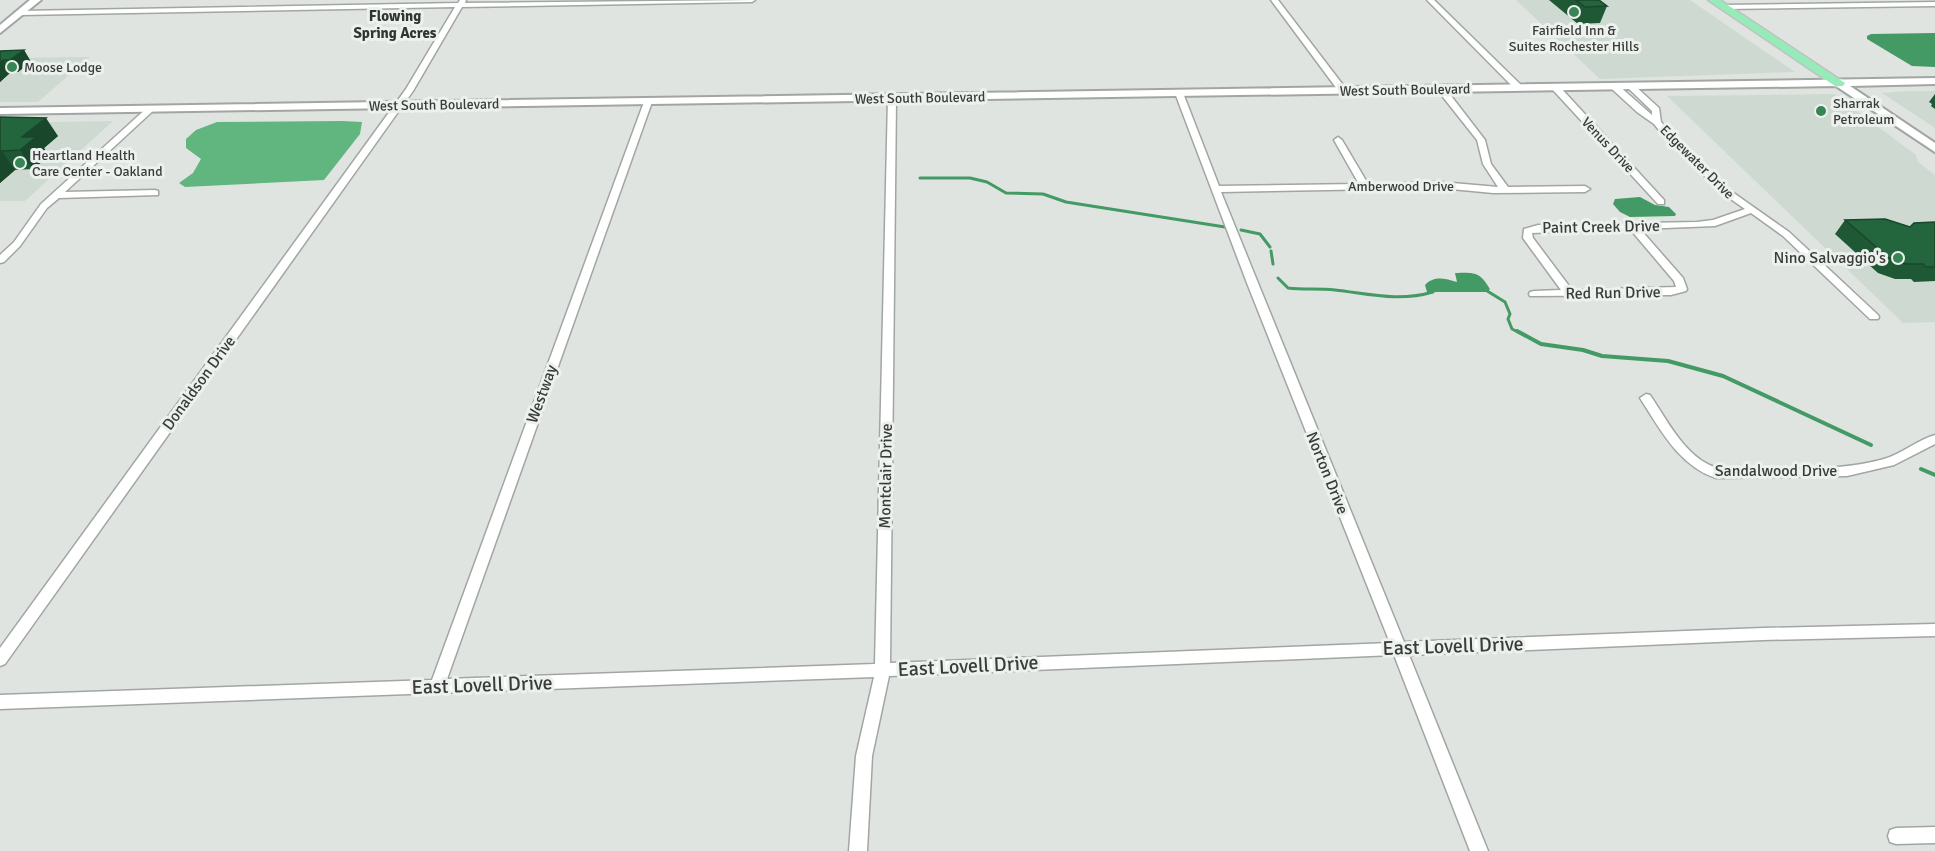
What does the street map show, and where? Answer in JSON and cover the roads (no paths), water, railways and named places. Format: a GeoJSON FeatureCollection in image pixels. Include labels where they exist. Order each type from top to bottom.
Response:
{"type":"FeatureCollection","features":[{"type":"Feature","properties":{"kind":"main road"},"geometry":{"type":"LineString","coordinates":[[1713,0],[1839,83]]}},
{"type":"Feature","properties":{"kind":"street"},"geometry":{"type":"LineString","coordinates":[[0,30],[36,0]]}},
{"type":"Feature","properties":{"kind":"street"},"geometry":{"type":"LineString","coordinates":[[20,13],[461,3],[752,0]]}},
{"type":"Feature","properties":{"kind":"street"},"geometry":{"type":"LineString","coordinates":[[1274,0],[1343,91]]}},
{"type":"Feature","properties":{"kind":"street"},"geometry":{"type":"LineString","coordinates":[[1430,0],[1519,88]]}},
{"type":"Feature","properties":{"kind":"street","name":"Donaldson Drive"},"geometry":{"type":"LineString","coordinates":[[0,660],[398,106],[461,3]]}},
{"type":"Feature","properties":{"kind":"street"},"geometry":{"type":"LineString","coordinates":[[1724,7],[1935,4]]}},
{"type":"Feature","properties":{"kind":"street","name":"West South Boulevard"},"geometry":{"type":"LineString","coordinates":[[0,111],[1935,81]]}},
{"type":"Feature","properties":{"kind":"street"},"geometry":{"type":"LineString","coordinates":[[1839,83],[1935,148]]}},
{"type":"Feature","properties":{"kind":"street","name":"Edgewater Drive"},"geometry":{"type":"LineString","coordinates":[[1615,87],[1657,122],[1669,137],[1725,191],[1786,234],[1874,317]]}},
{"type":"Feature","properties":{"kind":"street","name":"Edgewater Drive"},"geometry":{"type":"LineString","coordinates":[[1630,87],[1656,110],[1657,122]]}},
{"type":"Feature","properties":{"kind":"street","name":"Venus Drive"},"geometry":{"type":"LineString","coordinates":[[1556,88],[1661,201]]}},
{"type":"Feature","properties":{"kind":"street"},"geometry":{"type":"LineString","coordinates":[[1442,90],[1481,140],[1487,164],[1505,190]]}},
{"type":"Feature","properties":{"kind":"street","name":"Norton Drive"},"geometry":{"type":"LineString","coordinates":[[1179,93],[1351,532],[1401,649],[1479,851]]}},
{"type":"Feature","properties":{"kind":"street","name":"Montclair Drive"},"geometry":{"type":"LineString","coordinates":[[858,851],[864,756],[883,670],[892,98]]}},
{"type":"Feature","properties":{"kind":"street","name":"Westway"},"geometry":{"type":"LineString","coordinates":[[437,687],[648,102]]}},
{"type":"Feature","properties":{"kind":"street"},"geometry":{"type":"LineString","coordinates":[[0,260],[18,244],[37,214],[56,195],[152,109]]}},
{"type":"Feature","properties":{"kind":"street"},"geometry":{"type":"LineString","coordinates":[[1338,140],[1365,186]]}},
{"type":"Feature","properties":{"kind":"street","name":"Amberwood Drive"},"geometry":{"type":"LineString","coordinates":[[1216,189],[1446,185],[1505,190],[1585,189]]}},
{"type":"Feature","properties":{"kind":"street"},"geometry":{"type":"LineString","coordinates":[[56,195],[155,193]]}},
{"type":"Feature","properties":{"kind":"street","name":"Paint Creek Drive"},"geometry":{"type":"LineString","coordinates":[[1569,294],[1528,238],[1527,231],[1538,228],[1708,224],[1750,210]]}},
{"type":"Feature","properties":{"kind":"street","name":"Red Run Drive"},"geometry":{"type":"LineString","coordinates":[[1534,294],[1671,292],[1682,289],[1679,279],[1633,227]]}},
{"type":"Feature","properties":{"kind":"street"},"geometry":{"type":"LineString","coordinates":[[0,244],[18,244]]}},
{"type":"Feature","properties":{"kind":"street","name":"Sandalwood Drive"},"geometry":{"type":"LineString","coordinates":[[1646,398],[1692,460],[1705,470],[1716,473],[1846,471],[1890,462],[1916,447],[1935,440]]}},
{"type":"Feature","properties":{"kind":"street","name":"East Lovell Drive"},"geometry":{"type":"LineString","coordinates":[[0,702],[1935,630]]}},
{"type":"Feature","properties":{"kind":"street"},"geometry":{"type":"LineString","coordinates":[[1896,836],[1935,835]]}},
{"type":"Feature","properties":{"kind":"waterway"},"geometry":{"type":"LineString","coordinates":[[920,178],[970,178],[987,182],[1006,193],[1043,194],[1066,202],[1225,227]]}},
{"type":"Feature","properties":{"kind":"waterway"},"geometry":{"type":"LineString","coordinates":[[1241,230],[1260,234],[1270,247]]}},
{"type":"Feature","properties":{"kind":"waterway"},"geometry":{"type":"LineString","coordinates":[[1271,251],[1273,264]]}},
{"type":"Feature","properties":{"kind":"waterway"},"geometry":{"type":"LineString","coordinates":[[1278,278],[1288,288],[1294,289],[1329,289],[1396,297],[1433,292]]}},
{"type":"Feature","properties":{"kind":"waterway"},"geometry":{"type":"LineString","coordinates":[[1484,289],[1505,302],[1510,314],[1508,319],[1512,329],[1520,333]]}},
{"type":"Feature","properties":{"kind":"waterway"},"geometry":{"type":"LineString","coordinates":[[1517,331],[1541,344],[1583,350],[1602,356],[1668,361],[1723,376],[1871,445]]}},
{"type":"Feature","properties":{"kind":"waterway"},"geometry":{"type":"LineString","coordinates":[[1921,469],[1935,475]]}},
{"type":"Feature","properties":{"kind":"place","name":"Fairfield Inn & Suites Rochester Hills"},"geometry":{"type":"Point","coordinates":[1574,12]}},
{"type":"Feature","properties":{"kind":"place","name":"Moose Lodge"},"geometry":{"type":"Point","coordinates":[12,67]}},
{"type":"Feature","properties":{"kind":"place","name":"Sharrak Petroleum"},"geometry":{"type":"Point","coordinates":[1821,111]}},
{"type":"Feature","properties":{"kind":"place","name":"Heartland Health Care Center - Oakland"},"geometry":{"type":"Point","coordinates":[20,163]}},
{"type":"Feature","properties":{"kind":"place","name":"Nino Salvaggio's"},"geometry":{"type":"Point","coordinates":[1898,258]}},
{"type":"Feature","properties":{"kind":"district","name":"Flowing Spring Acres"},"geometry":{"type":"Point","coordinates":[395,24]}}]}
